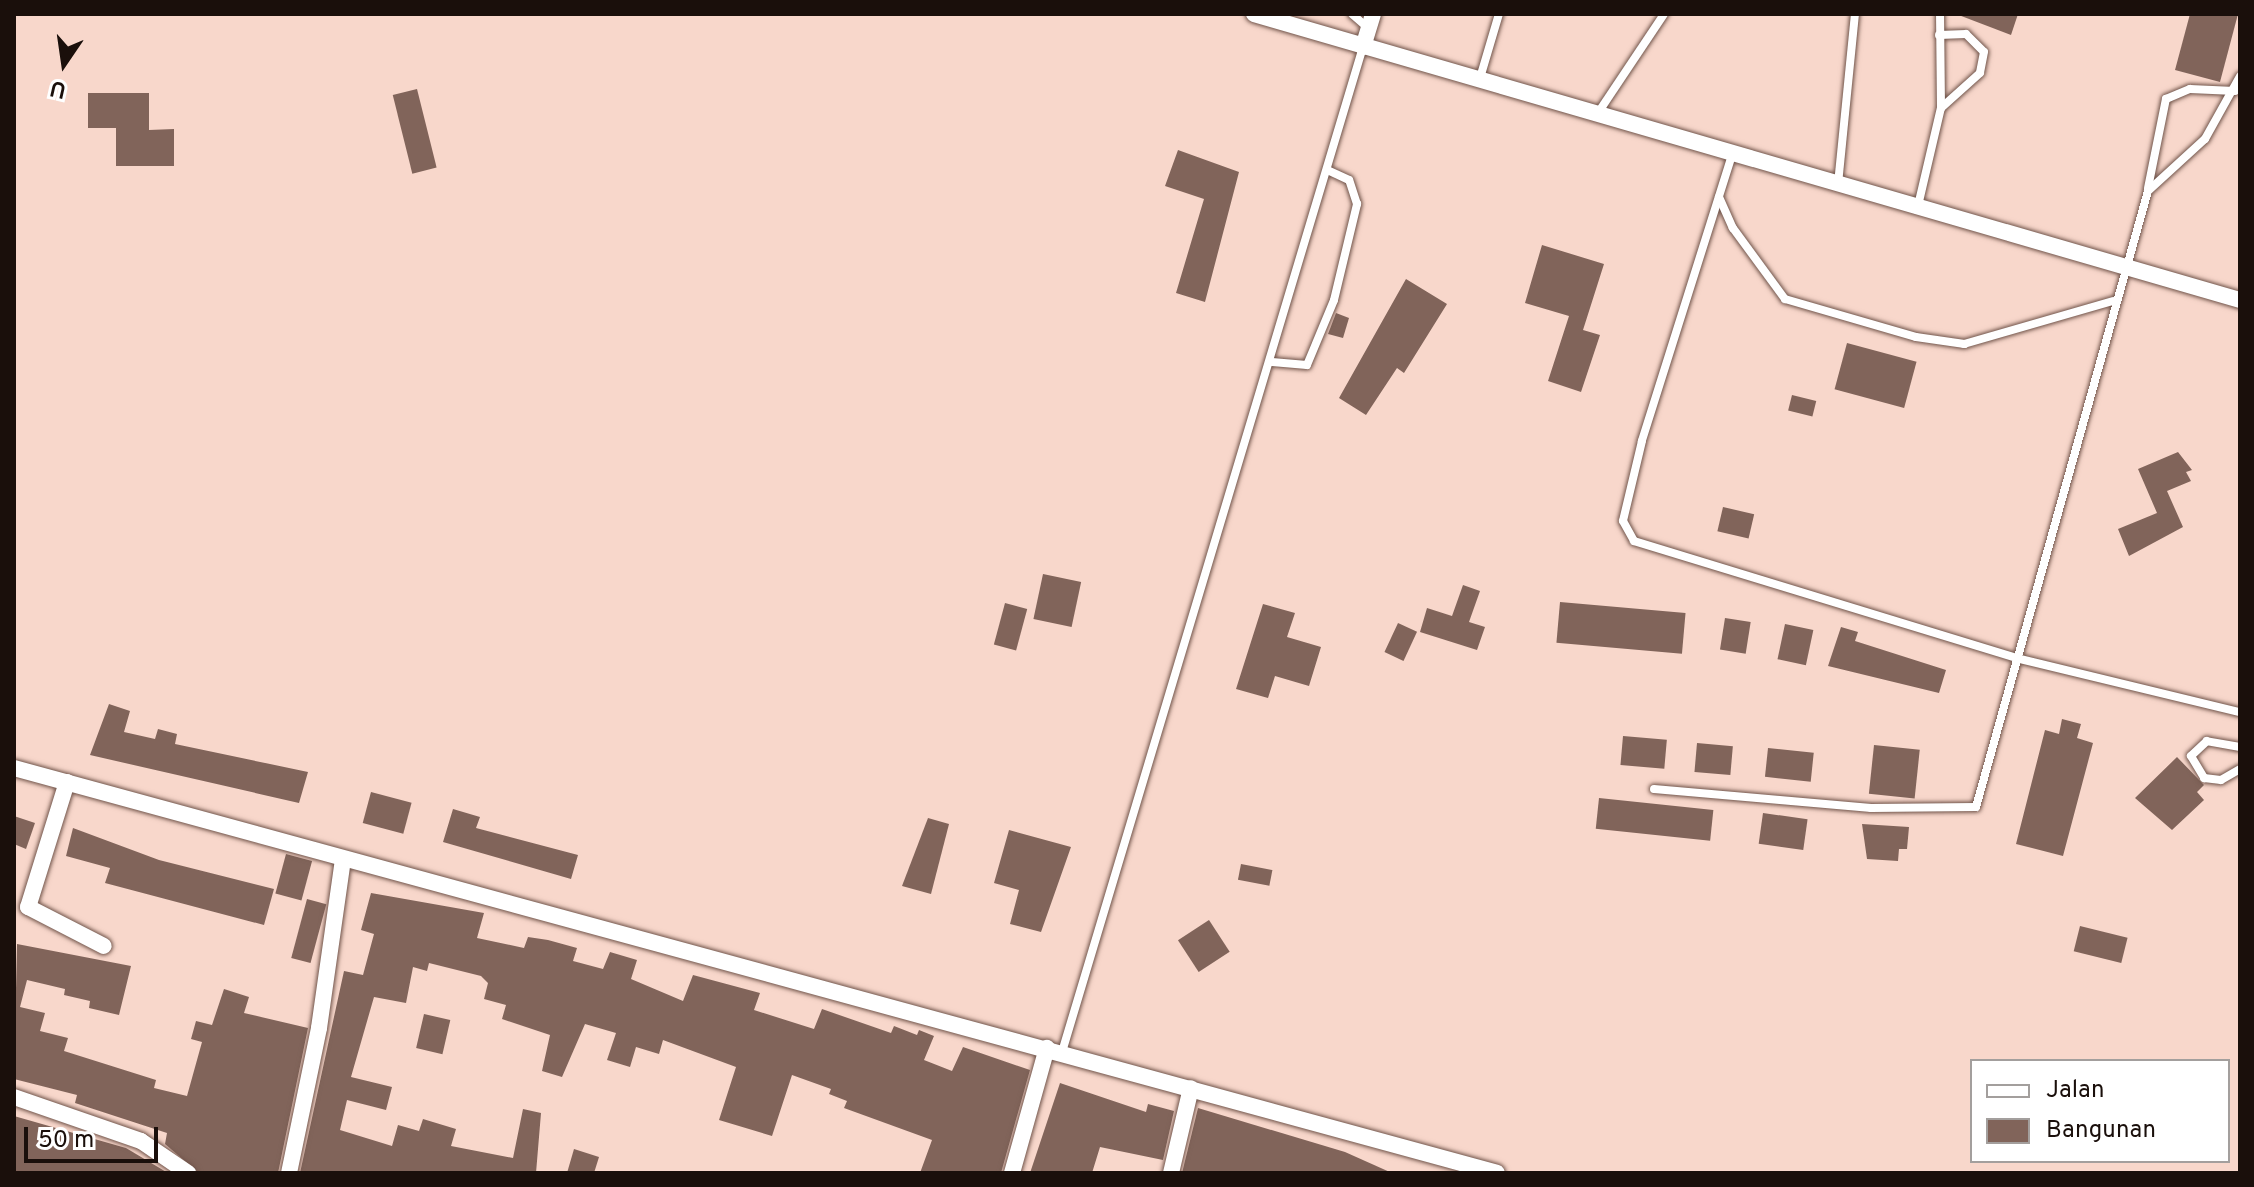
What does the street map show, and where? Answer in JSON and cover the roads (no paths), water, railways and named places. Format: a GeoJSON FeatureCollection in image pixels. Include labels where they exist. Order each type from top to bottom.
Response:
{"type":"FeatureCollection","features":[{"type":"Feature","properties":{"kind":"street"},"geometry":{"type":"LineString","coordinates":[[1254,14],[1480,78],[1917,210],[2240,300]]}},
{"type":"Feature","properties":{"kind":"street"},"geometry":{"type":"LineString","coordinates":[[1363,47],[1371,21]]}},
{"type":"Feature","properties":{"kind":"street"},"geometry":{"type":"LineString","coordinates":[[14,768],[1497,1173]]}},
{"type":"Feature","properties":{"kind":"street"},"geometry":{"type":"LineString","coordinates":[[67,782],[28,907],[104,946]]}},
{"type":"Feature","properties":{"kind":"street"},"geometry":{"type":"LineString","coordinates":[[289,1173],[319,1028],[343,859]]}},
{"type":"Feature","properties":{"kind":"street"},"geometry":{"type":"LineString","coordinates":[[1012,1173],[1054,1050]]}},
{"type":"Feature","properties":{"kind":"street"},"geometry":{"type":"LineString","coordinates":[[1171,1173],[1191,1088]]}},
{"type":"Feature","properties":{"kind":"street"},"geometry":{"type":"LineString","coordinates":[[14,1097],[141,1141],[188,1173]]}},
{"type":"Feature","properties":{"kind":"lane"},"geometry":{"type":"LineString","coordinates":[[1352,14],[1371,21]]}},
{"type":"Feature","properties":{"kind":"lane"},"geometry":{"type":"LineString","coordinates":[[1480,78],[1499,14]]}},
{"type":"Feature","properties":{"kind":"lane"},"geometry":{"type":"LineString","coordinates":[[1597,114],[1664,14]]}},
{"type":"Feature","properties":{"kind":"lane"},"geometry":{"type":"LineString","coordinates":[[1838,185],[1855,14]]}},
{"type":"Feature","properties":{"kind":"lane"},"geometry":{"type":"LineString","coordinates":[[1917,210],[1941,108],[1940,14]]}},
{"type":"Feature","properties":{"kind":"lane"},"geometry":{"type":"LineString","coordinates":[[1939,35],[1966,34],[1984,52],[1980,73],[1941,108]]}},
{"type":"Feature","properties":{"kind":"lane"},"geometry":{"type":"LineString","coordinates":[[1054,1050],[1272,362],[1363,47]]}},
{"type":"Feature","properties":{"kind":"lane"},"geometry":{"type":"LineString","coordinates":[[2148,191],[2205,139],[2235,91],[2240,76]]}},
{"type":"Feature","properties":{"kind":"lane"},"geometry":{"type":"LineString","coordinates":[[1654,789],[1968,811],[1980,801],[2113,301],[2148,191],[2166,99],[2190,89],[2235,91]]}},
{"type":"Feature","properties":{"kind":"lane"},"geometry":{"type":"LineString","coordinates":[[1732,155],[1642,441],[1623,521],[1626,533],[1643,547],[2016,658],[2240,712]]}},
{"type":"Feature","properties":{"kind":"lane"},"geometry":{"type":"LineString","coordinates":[[1272,362],[1307,365],[1334,300],[1357,204],[1349,180],[1328,170]]}},
{"type":"Feature","properties":{"kind":"lane"},"geometry":{"type":"LineString","coordinates":[[1719,197],[1733,228],[1785,299],[1916,337],[1964,344],[2113,301]]}},
{"type":"Feature","properties":{"kind":"lane"},"geometry":{"type":"LineString","coordinates":[[2240,747],[2207,741],[2191,756],[2204,778],[2221,780],[2240,769]]}}]}
